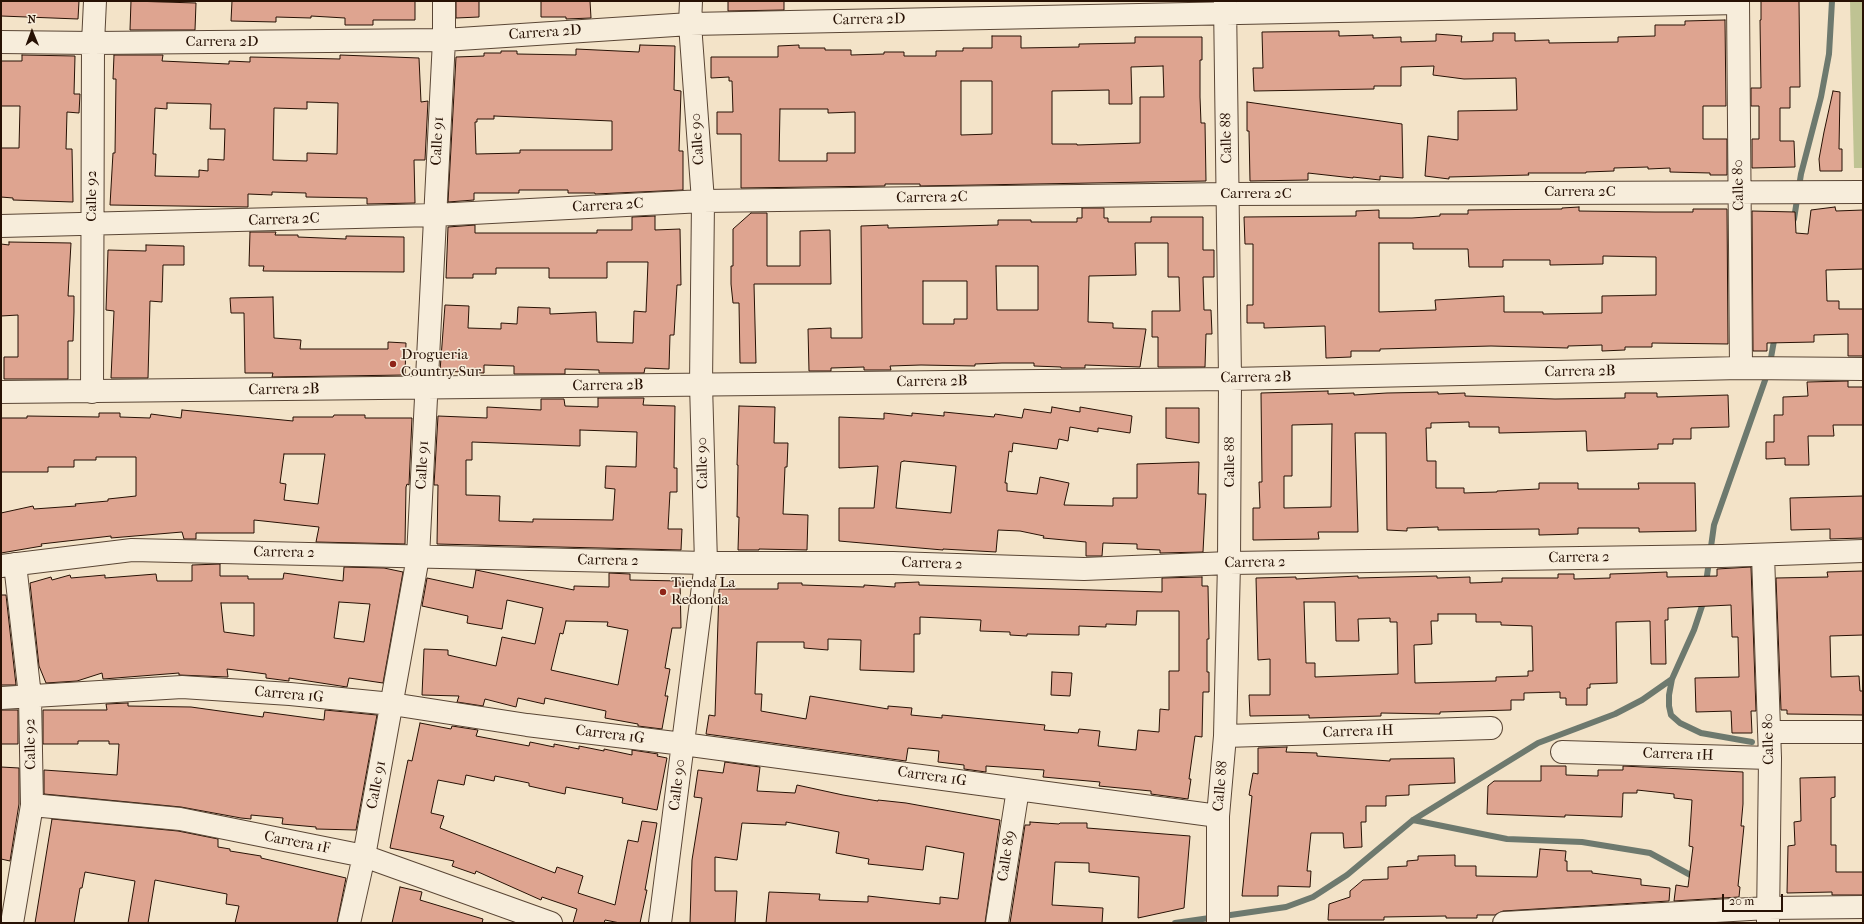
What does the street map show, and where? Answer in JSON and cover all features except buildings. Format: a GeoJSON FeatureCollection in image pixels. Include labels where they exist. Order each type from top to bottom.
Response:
{"type":"FeatureCollection","features":[{"type":"Feature","properties":{"kind":"street","name":"Calle 92"},"geometry":{"type":"LineString","coordinates":[[92,392],[93,43],[96,1]]}},
{"type":"Feature","properties":{"kind":"street","name":"Calle 91"},"geometry":{"type":"LineString","coordinates":[[349,923],[364,856],[418,557],[444,40],[444,1]]}},
{"type":"Feature","properties":{"kind":"street","name":"Calle 90"},"geometry":{"type":"LineString","coordinates":[[660,923],[706,563],[701,384],[702,201],[690,24],[691,1]]}},
{"type":"Feature","properties":{"kind":"street","name":"Carrera 2D"},"geometry":{"type":"LineString","coordinates":[[1,42],[93,43],[444,40],[690,24],[1225,7],[1738,2]]}},
{"type":"Feature","properties":{"kind":"street","name":"Calle 80"},"geometry":{"type":"LineString","coordinates":[[1738,2],[1740,191],[1747,369]]}},
{"type":"Feature","properties":{"kind":"street","name":"Calle 88"},"geometry":{"type":"LineString","coordinates":[[1218,915],[1218,816],[1225,736],[1229,563],[1230,379],[1225,7]]}},
{"type":"Feature","properties":{"kind":"street","name":"Carrera 2C"},"geometry":{"type":"LineString","coordinates":[[1,226],[434,216],[702,201],[1228,194],[1740,191],[1863,192]]}},
{"type":"Feature","properties":{"kind":"street","name":"Carrera 2B"},"geometry":{"type":"LineString","coordinates":[[1,392],[1230,379],[1747,369],[1863,369]]}},
{"type":"Feature","properties":{"kind":"street","name":"Carrera 2"},"geometry":{"type":"LineString","coordinates":[[8,565],[132,550],[706,563],[893,563],[1084,569],[1229,563],[1693,557],[1863,551]]}},
{"type":"Feature","properties":{"kind":"street","name":"Calle 80"},"geometry":{"type":"LineString","coordinates":[[1763,555],[1770,758],[1768,915]]}},
{"type":"Feature","properties":{"kind":"street","name":"Calle 92"},"geometry":{"type":"LineString","coordinates":[[8,565],[30,696],[32,805],[12,923]]}},
{"type":"Feature","properties":{"kind":"street","name":"Carrera 1G"},"geometry":{"type":"LineString","coordinates":[[1,698],[182,687],[290,694],[392,704],[527,725],[683,744],[1218,816]]}},
{"type":"Feature","properties":{"kind":"street","name":"Carrera 1H"},"geometry":{"type":"LineString","coordinates":[[1225,736],[1491,728]]}},
{"type":"Feature","properties":{"kind":"street"},"geometry":{"type":"LineString","coordinates":[[1769,732],[1863,732]]}},
{"type":"Feature","properties":{"kind":"street","name":"Carrera 1H"},"geometry":{"type":"LineString","coordinates":[[1562,752],[1770,758]]}},
{"type":"Feature","properties":{"kind":"street","name":"Calle 89"},"geometry":{"type":"LineString","coordinates":[[996,923],[1018,789]]}},
{"type":"Feature","properties":{"kind":"street","name":"Carrera 1F"},"geometry":{"type":"LineString","coordinates":[[32,805],[180,819],[364,856],[551,923]]}},
{"type":"Feature","properties":{"kind":"street"},"geometry":{"type":"LineString","coordinates":[[1504,923],[1768,915],[1863,907]]}},
{"type":"Feature","properties":{"kind":"green space"},"geometry":{"type":"Polygon","coordinates":[[[1850,1],[1863,1],[1863,168],[1854,168],[1850,1]]]}},
{"type":"Feature","properties":{"kind":"waterway"},"geometry":{"type":"LineString","coordinates":[[1794,219],[1801,174],[1821,97],[1829,54],[1832,1]]}},
{"type":"Feature","properties":{"kind":"waterway"},"geometry":{"type":"LineString","coordinates":[[1706,583],[1714,525],[1769,369],[1775,335]]}},
{"type":"Feature","properties":{"kind":"waterway"},"geometry":{"type":"LineString","coordinates":[[1175,923],[1286,907],[1313,897],[1347,875],[1413,820],[1538,743],[1615,714],[1642,700],[1672,679],[1694,630],[1704,600]]}},
{"type":"Feature","properties":{"kind":"waterway"},"geometry":{"type":"LineString","coordinates":[[1672,679],[1669,695],[1669,706],[1671,715],[1680,723],[1701,733],[1752,742]]}},
{"type":"Feature","properties":{"kind":"waterway"},"geometry":{"type":"LineString","coordinates":[[1413,820],[1507,839],[1582,842],[1650,853],[1696,878]]}},
{"type":"Feature","properties":{"kind":"place","name":"Drogueria Country Sur"},"geometry":{"type":"Point","coordinates":[393,364]}},
{"type":"Feature","properties":{"kind":"place","name":"Tienda La Redonda"},"geometry":{"type":"Point","coordinates":[663,592]}}]}
